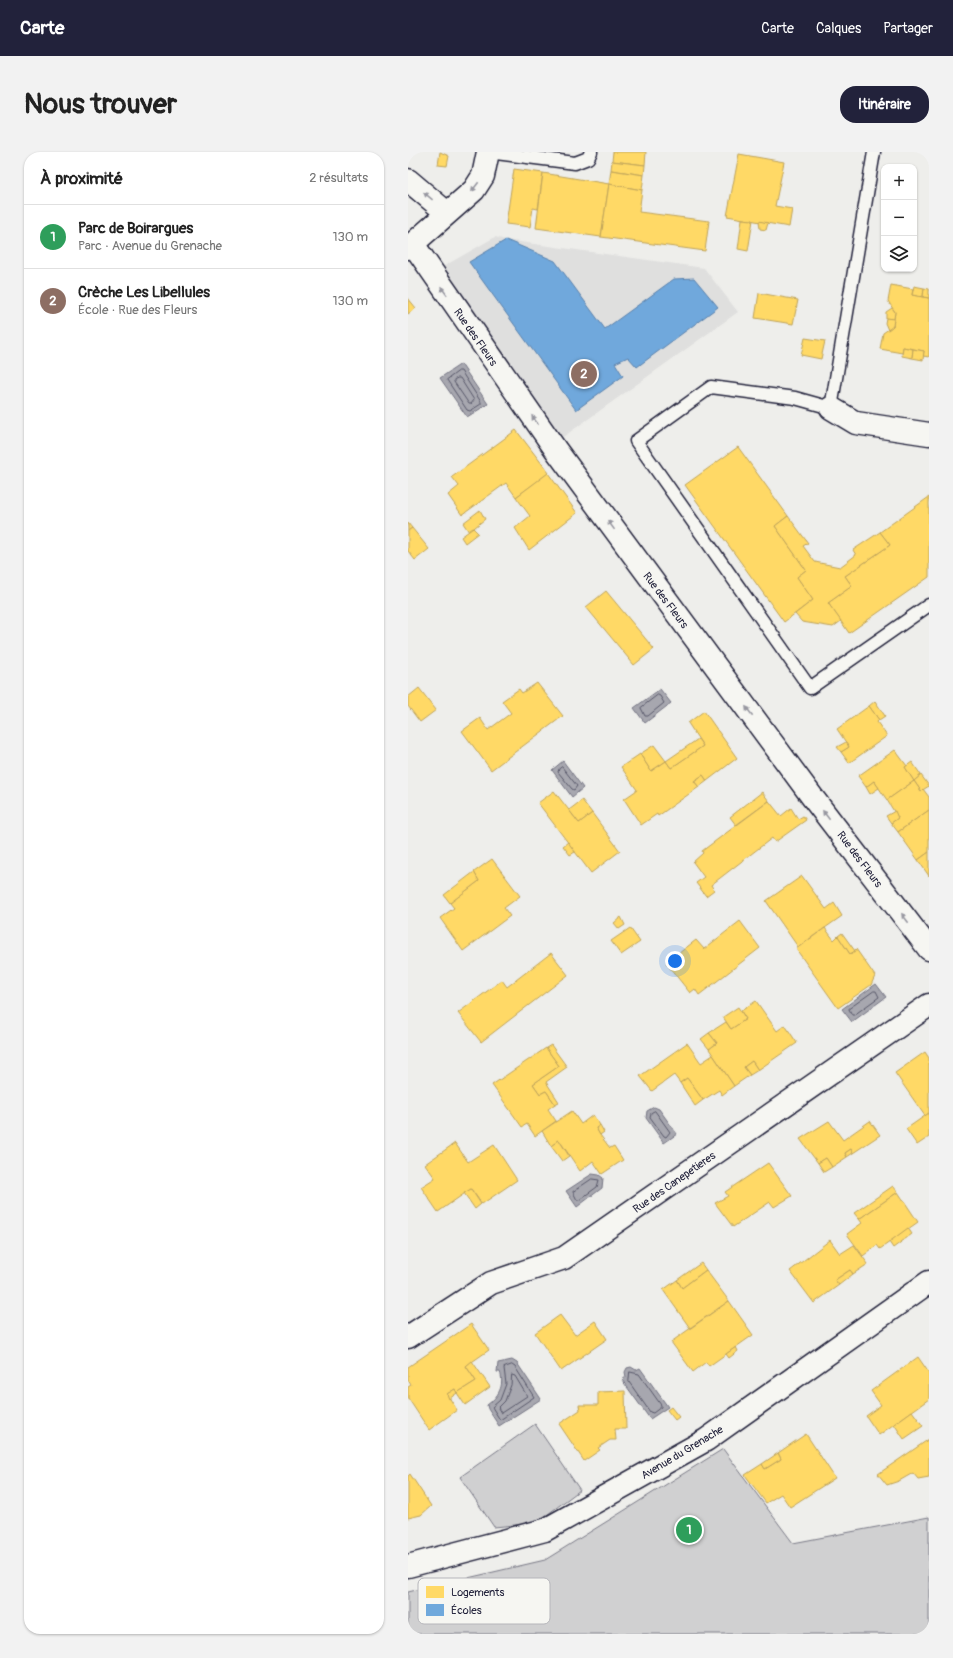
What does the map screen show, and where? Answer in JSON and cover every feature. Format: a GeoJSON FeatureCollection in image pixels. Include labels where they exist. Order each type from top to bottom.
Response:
{"type":"FeatureCollection","features":[{"type":"Feature","properties":{"kind":"street"},"geometry":{"type":"LineString","coordinates":[[410,246],[474,190],[483,176],[488,152]]}},
{"type":"Feature","properties":{"kind":"street"},"geometry":{"type":"LineString","coordinates":[[408,180],[447,213]]}},
{"type":"Feature","properties":{"kind":"street","name":"Rue des Fleurs"},"geometry":{"type":"LineString","coordinates":[[410,246],[565,463],[813,798],[929,949]]}},
{"type":"Feature","properties":{"kind":"street"},"geometry":{"type":"LineString","coordinates":[[831,408],[856,423],[929,434]]}},
{"type":"Feature","properties":{"kind":"street","name":"Rue des Canepetieres"},"geometry":{"type":"LineString","coordinates":[[408,1337],[491,1283],[564,1258],[929,1005]]}},
{"type":"Feature","properties":{"kind":"street","name":"Avenue du Grenache"},"geometry":{"type":"LineString","coordinates":[[408,1566],[544,1530],[706,1440],[929,1282]]}},
{"type":"Feature","properties":{"kind":"lane"},"geometry":{"type":"LineString","coordinates":[[488,152],[575,163],[588,158],[591,152]]}},
{"type":"Feature","properties":{"kind":"lane"},"geometry":{"type":"LineString","coordinates":[[874,152],[831,408],[794,398],[711,387],[636,441],[810,688],[929,605]]}},
{"type":"Feature","properties":{"kind":"shaded area"},"geometry":{"type":"Polygon","coordinates":[[[495,237],[506,240],[704,268],[738,312],[563,437],[439,269],[495,237]]]}},
{"type":"Feature","properties":{"kind":"shaded area"},"geometry":{"type":"Polygon","coordinates":[[[535,1424],[580,1490],[536,1523],[494,1527],[460,1477],[535,1424]]]}},
{"type":"Feature","properties":{"kind":"shaded area"},"geometry":{"type":"Polygon","coordinates":[[[723,1449],[793,1543],[929,1517],[929,1634],[408,1634],[408,1592],[418,1590],[418,1624],[550,1624],[550,1578],[468,1578],[545,1560],[723,1449]]]}},
{"type":"Feature","properties":{"kind":"water"},"geometry":{"type":"Polygon","coordinates":[[[461,364],[488,404],[467,417],[440,378],[461,364]]]}},
{"type":"Feature","properties":{"kind":"water"},"geometry":{"type":"Polygon","coordinates":[[[660,689],[671,703],[645,723],[634,708],[660,689]]]}},
{"type":"Feature","properties":{"kind":"water"},"geometry":{"type":"Polygon","coordinates":[[[563,761],[583,788],[572,797],[552,770],[563,761]]]}},
{"type":"Feature","properties":{"kind":"water"},"geometry":{"type":"Polygon","coordinates":[[[876,984],[886,997],[852,1022],[842,1009],[876,984]]]}},
{"type":"Feature","properties":{"kind":"water"},"geometry":{"type":"Polygon","coordinates":[[[654,1107],[659,1109],[677,1134],[664,1143],[646,1118],[647,1111],[654,1107]]]}},
{"type":"Feature","properties":{"kind":"water"},"geometry":{"type":"Polygon","coordinates":[[[592,1174],[599,1175],[603,1178],[602,1188],[577,1207],[566,1191],[592,1174]]]}},
{"type":"Feature","properties":{"kind":"water"},"geometry":{"type":"Polygon","coordinates":[[[512,1360],[517,1363],[541,1399],[499,1426],[487,1405],[500,1391],[502,1382],[500,1372],[497,1372],[498,1363],[512,1360]]]}},
{"type":"Feature","properties":{"kind":"water"},"geometry":{"type":"Polygon","coordinates":[[[631,1367],[636,1370],[640,1368],[668,1407],[650,1419],[622,1380],[626,1377],[625,1372],[627,1368],[631,1367]]]}},
{"type":"Feature","properties":{"kind":"building: Logements"},"geometry":{"type":"Polygon","coordinates":[[[440,152],[449,156],[447,166],[438,165],[440,152]]]}},
{"type":"Feature","properties":{"kind":"building: Logements"},"geometry":{"type":"Polygon","coordinates":[[[613,152],[646,152],[645,165],[612,161],[613,152]]]}},
{"type":"Feature","properties":{"kind":"building: Logements"},"geometry":{"type":"Polygon","coordinates":[[[739,154],[784,162],[775,206],[792,209],[789,227],[727,216],[739,154]]]}},
{"type":"Feature","properties":{"kind":"building: Logements"},"geometry":{"type":"Polygon","coordinates":[[[612,161],[645,165],[644,175],[611,170],[612,161]]]}},
{"type":"Feature","properties":{"kind":"building: Logements"},"geometry":{"type":"Polygon","coordinates":[[[514,169],[543,173],[538,209],[533,208],[530,227],[506,224],[514,169]]]}},
{"type":"Feature","properties":{"kind":"building: Logements"},"geometry":{"type":"Polygon","coordinates":[[[611,170],[644,175],[642,190],[609,184],[611,170]]]}},
{"type":"Feature","properties":{"kind":"building: Logements"},"geometry":{"type":"Polygon","coordinates":[[[543,173],[609,184],[601,237],[536,228],[543,173]]]}},
{"type":"Feature","properties":{"kind":"building: Logements"},"geometry":{"type":"Polygon","coordinates":[[[609,184],[642,190],[639,212],[709,221],[705,251],[601,237],[609,184]]]}},
{"type":"Feature","properties":{"kind":"building: Logements"},"geometry":{"type":"Polygon","coordinates":[[[742,219],[753,220],[748,251],[738,249],[742,219]]]}},
{"type":"Feature","properties":{"kind":"building: Logements"},"geometry":{"type":"Polygon","coordinates":[[[759,221],[768,223],[766,230],[760,229],[759,221]]]}},
{"type":"Feature","properties":{"kind":"building: Logements"},"geometry":{"type":"Polygon","coordinates":[[[891,285],[913,289],[912,295],[929,298],[929,357],[923,356],[924,351],[903,347],[902,353],[880,349],[883,333],[893,326],[895,312],[888,301],[891,285]]]}},
{"type":"Feature","properties":{"kind":"building: Logements"},"geometry":{"type":"Polygon","coordinates":[[[914,286],[924,288],[923,297],[912,295],[914,286]]]}},
{"type":"Feature","properties":{"kind":"building: Logements"},"geometry":{"type":"Polygon","coordinates":[[[924,288],[929,289],[929,298],[923,297],[924,288]]]}},
{"type":"Feature","properties":{"kind":"building: Logements"},"geometry":{"type":"Polygon","coordinates":[[[759,293],[798,300],[793,324],[755,318],[759,293]]]}},
{"type":"Feature","properties":{"kind":"building: Logements"},"geometry":{"type":"Polygon","coordinates":[[[408,298],[416,308],[408,314],[408,298]]]}},
{"type":"Feature","properties":{"kind":"building: Logements"},"geometry":{"type":"Polygon","coordinates":[[[892,308],[895,312],[894,319],[886,318],[886,312],[892,308]]]}},
{"type":"Feature","properties":{"kind":"building: Logements"},"geometry":{"type":"Polygon","coordinates":[[[886,318],[894,319],[893,326],[888,330],[885,323],[886,318]]]}},
{"type":"Feature","properties":{"kind":"building: Logements"},"geometry":{"type":"Polygon","coordinates":[[[805,338],[825,341],[821,359],[801,355],[805,338]]]}},
{"type":"Feature","properties":{"kind":"building: Logements"},"geometry":{"type":"Polygon","coordinates":[[[903,347],[913,349],[912,358],[902,356],[903,347]]]}},
{"type":"Feature","properties":{"kind":"building: Logements"},"geometry":{"type":"Polygon","coordinates":[[[913,349],[924,351],[923,360],[912,358],[913,349]]]}},
{"type":"Feature","properties":{"kind":"building: Logements"},"geometry":{"type":"Polygon","coordinates":[[[516,430],[549,473],[516,497],[506,483],[462,515],[448,495],[459,486],[452,477],[516,430]]]}},
{"type":"Feature","properties":{"kind":"building: Logements"},"geometry":{"type":"Polygon","coordinates":[[[738,447],[788,516],[775,526],[806,570],[797,577],[813,600],[784,622],[685,485],[738,447]]]}},
{"type":"Feature","properties":{"kind":"building: Logements"},"geometry":{"type":"Polygon","coordinates":[[[548,473],[577,513],[529,550],[515,528],[530,516],[516,497],[548,473]]]}},
{"type":"Feature","properties":{"kind":"building: Logements"},"geometry":{"type":"Polygon","coordinates":[[[929,497],[929,577],[849,633],[828,603],[852,586],[845,576],[890,545],[880,532],[929,497]]]}},
{"type":"Feature","properties":{"kind":"building: Logements"},"geometry":{"type":"Polygon","coordinates":[[[480,510],[485,519],[469,532],[463,523],[480,510]]]}},
{"type":"Feature","properties":{"kind":"building: Logements"},"geometry":{"type":"Polygon","coordinates":[[[788,516],[808,543],[803,546],[815,562],[840,567],[856,555],[853,550],[880,532],[890,545],[845,576],[852,586],[828,603],[841,621],[833,627],[802,622],[795,614],[813,600],[797,577],[806,570],[775,526],[788,516]]]}},
{"type":"Feature","properties":{"kind":"building: Logements"},"geometry":{"type":"Polygon","coordinates":[[[408,523],[412,528],[408,531],[408,523]]]}},
{"type":"Feature","properties":{"kind":"building: Logements"},"geometry":{"type":"Polygon","coordinates":[[[412,528],[429,549],[415,560],[408,551],[408,531],[412,528]]]}},
{"type":"Feature","properties":{"kind":"building: Logements"},"geometry":{"type":"Polygon","coordinates":[[[473,528],[478,533],[465,543],[461,537],[473,528]]]}},
{"type":"Feature","properties":{"kind":"building: Logements"},"geometry":{"type":"Polygon","coordinates":[[[606,591],[654,649],[634,665],[586,607],[606,591]]]}},
{"type":"Feature","properties":{"kind":"building: Logements"},"geometry":{"type":"Polygon","coordinates":[[[537,683],[563,716],[491,770],[462,731],[480,718],[488,730],[511,713],[502,701],[519,689],[522,693],[537,683]]]}},
{"type":"Feature","properties":{"kind":"building: Logements"},"geometry":{"type":"Polygon","coordinates":[[[419,688],[436,710],[420,722],[408,706],[408,697],[419,688]]]}},
{"type":"Feature","properties":{"kind":"building: Logements"},"geometry":{"type":"Polygon","coordinates":[[[875,701],[885,716],[879,720],[869,706],[875,701]]]}},
{"type":"Feature","properties":{"kind":"building: Logements"},"geometry":{"type":"Polygon","coordinates":[[[869,706],[879,720],[877,722],[887,736],[849,763],[841,752],[849,747],[837,729],[869,706]]]}},
{"type":"Feature","properties":{"kind":"building: Logements"},"geometry":{"type":"Polygon","coordinates":[[[704,711],[737,758],[707,781],[703,775],[694,781],[699,787],[658,816],[657,814],[641,825],[624,799],[637,790],[621,767],[640,754],[651,771],[666,761],[671,768],[703,746],[688,723],[704,711]]]}},
{"type":"Feature","properties":{"kind":"building: Logements"},"geometry":{"type":"Polygon","coordinates":[[[698,739],[703,746],[671,768],[666,761],[698,739]]]}},
{"type":"Feature","properties":{"kind":"building: Logements"},"geometry":{"type":"Polygon","coordinates":[[[846,742],[849,747],[841,752],[837,747],[846,742]]]}},
{"type":"Feature","properties":{"kind":"building: Logements"},"geometry":{"type":"Polygon","coordinates":[[[654,745],[666,761],[651,771],[640,754],[654,745]]]}},
{"type":"Feature","properties":{"kind":"building: Logements"},"geometry":{"type":"Polygon","coordinates":[[[895,750],[907,766],[905,767],[914,781],[887,800],[874,781],[866,787],[858,776],[895,750]]]}},
{"type":"Feature","properties":{"kind":"building: Logements"},"geometry":{"type":"Polygon","coordinates":[[[912,762],[921,775],[914,781],[905,767],[912,762]]]}},
{"type":"Feature","properties":{"kind":"building: Logements"},"geometry":{"type":"Polygon","coordinates":[[[703,775],[707,781],[699,787],[694,781],[703,775]]]}},
{"type":"Feature","properties":{"kind":"building: Logements"},"geometry":{"type":"Polygon","coordinates":[[[921,775],[929,786],[921,791],[914,781],[921,775]]]}},
{"type":"Feature","properties":{"kind":"building: Logements"},"geometry":{"type":"Polygon","coordinates":[[[874,781],[879,788],[870,794],[866,787],[874,781]]]}},
{"type":"Feature","properties":{"kind":"building: Logements"},"geometry":{"type":"Polygon","coordinates":[[[914,781],[921,791],[923,789],[929,797],[929,810],[898,832],[891,823],[898,818],[887,800],[914,781]]]}},
{"type":"Feature","properties":{"kind":"building: Logements"},"geometry":{"type":"Polygon","coordinates":[[[554,791],[579,823],[592,813],[620,851],[591,873],[538,803],[554,791]]]}},
{"type":"Feature","properties":{"kind":"building: Logements"},"geometry":{"type":"Polygon","coordinates":[[[762,792],[769,801],[736,825],[730,817],[762,792]]]}},
{"type":"Feature","properties":{"kind":"building: Logements"},"geometry":{"type":"Polygon","coordinates":[[[582,800],[592,813],[579,823],[569,810],[582,800]]]}},
{"type":"Feature","properties":{"kind":"building: Logements"},"geometry":{"type":"Polygon","coordinates":[[[769,801],[781,816],[791,808],[798,819],[803,816],[806,820],[775,842],[772,838],[711,885],[714,890],[706,896],[696,883],[704,877],[693,862],[703,853],[702,851],[769,801]]]}},
{"type":"Feature","properties":{"kind":"building: Logements"},"geometry":{"type":"Polygon","coordinates":[[[929,810],[929,852],[918,860],[898,832],[929,810]]]}},
{"type":"Feature","properties":{"kind":"building: Logements"},"geometry":{"type":"Polygon","coordinates":[[[895,811],[898,818],[891,823],[886,816],[895,811]]]}},
{"type":"Feature","properties":{"kind":"building: Logements"},"geometry":{"type":"Polygon","coordinates":[[[568,842],[575,852],[570,855],[563,846],[568,842]]]}},
{"type":"Feature","properties":{"kind":"building: Logements"},"geometry":{"type":"Polygon","coordinates":[[[929,852],[929,876],[918,860],[929,852]]]}},
{"type":"Feature","properties":{"kind":"building: Logements"},"geometry":{"type":"Polygon","coordinates":[[[492,859],[520,896],[504,908],[510,916],[463,951],[440,918],[454,908],[450,903],[479,881],[474,872],[492,859]]]}},
{"type":"Feature","properties":{"kind":"building: Logements"},"geometry":{"type":"Polygon","coordinates":[[[474,872],[479,881],[450,903],[444,895],[474,872]]]}},
{"type":"Feature","properties":{"kind":"building: Logements"},"geometry":{"type":"Polygon","coordinates":[[[802,876],[826,909],[834,903],[842,916],[798,947],[766,901],[802,876]]]}},
{"type":"Feature","properties":{"kind":"building: Logements"},"geometry":{"type":"Polygon","coordinates":[[[621,917],[625,925],[619,929],[614,923],[621,917]]]}},
{"type":"Feature","properties":{"kind":"building: Logements"},"geometry":{"type":"Polygon","coordinates":[[[740,921],[760,948],[699,995],[695,989],[690,993],[666,963],[696,940],[704,949],[740,921]]]}},
{"type":"Feature","properties":{"kind":"building: Logements"},"geometry":{"type":"Polygon","coordinates":[[[630,928],[640,942],[621,955],[611,941],[630,928]]]}},
{"type":"Feature","properties":{"kind":"building: Logements"},"geometry":{"type":"Polygon","coordinates":[[[825,928],[834,940],[838,936],[850,954],[856,949],[875,976],[871,985],[838,1008],[796,949],[825,928]]]}},
{"type":"Feature","properties":{"kind":"building: Logements"},"geometry":{"type":"Polygon","coordinates":[[[842,933],[855,951],[850,954],[838,936],[842,933]]]}},
{"type":"Feature","properties":{"kind":"building: Logements"},"geometry":{"type":"Polygon","coordinates":[[[551,953],[568,975],[481,1042],[458,1013],[502,980],[507,987],[551,953]]]}},
{"type":"Feature","properties":{"kind":"building: Logements"},"geometry":{"type":"Polygon","coordinates":[[[756,1001],[777,1031],[785,1025],[797,1043],[758,1070],[752,1061],[744,1067],[750,1075],[734,1086],[709,1049],[717,1043],[709,1033],[726,1022],[731,1029],[746,1019],[741,1011],[756,1001]]]}},
{"type":"Feature","properties":{"kind":"building: Logements"},"geometry":{"type":"Polygon","coordinates":[[[738,1007],[746,1019],[731,1029],[723,1017],[738,1007]]]}},
{"type":"Feature","properties":{"kind":"building: Logements"},"geometry":{"type":"Polygon","coordinates":[[[709,1033],[717,1043],[709,1049],[701,1039],[709,1033]]]}},
{"type":"Feature","properties":{"kind":"building: Logements"},"geometry":{"type":"Polygon","coordinates":[[[687,1043],[701,1063],[713,1055],[734,1086],[722,1095],[719,1090],[703,1100],[687,1078],[680,1083],[674,1075],[652,1091],[640,1076],[687,1043]]]}},
{"type":"Feature","properties":{"kind":"building: Logements"},"geometry":{"type":"Polygon","coordinates":[[[551,1045],[567,1067],[546,1082],[559,1102],[555,1104],[546,1091],[540,1094],[533,1084],[559,1066],[546,1048],[551,1045]]]}},
{"type":"Feature","properties":{"kind":"building: Logements"},"geometry":{"type":"Polygon","coordinates":[[[546,1048],[559,1066],[533,1084],[540,1094],[546,1091],[555,1104],[548,1109],[556,1121],[535,1136],[527,1124],[522,1127],[492,1085],[546,1048]]]}},
{"type":"Feature","properties":{"kind":"building: Logements"},"geometry":{"type":"Polygon","coordinates":[[[925,1052],[929,1058],[929,1113],[925,1116],[895,1073],[925,1052]]]}},
{"type":"Feature","properties":{"kind":"building: Logements"},"geometry":{"type":"Polygon","coordinates":[[[752,1061],[758,1070],[750,1075],[744,1067],[752,1061]]]}},
{"type":"Feature","properties":{"kind":"building: Logements"},"geometry":{"type":"Polygon","coordinates":[[[687,1078],[703,1100],[695,1106],[680,1083],[687,1078]]]}},
{"type":"Feature","properties":{"kind":"building: Logements"},"geometry":{"type":"Polygon","coordinates":[[[572,1111],[581,1124],[593,1115],[600,1125],[596,1128],[600,1135],[610,1148],[614,1146],[623,1160],[602,1174],[593,1161],[580,1171],[559,1140],[551,1146],[542,1131],[572,1111]]]}},
{"type":"Feature","properties":{"kind":"building: Logements"},"geometry":{"type":"Polygon","coordinates":[[[929,1113],[929,1137],[917,1145],[906,1129],[929,1113]]]}},
{"type":"Feature","properties":{"kind":"building: Logements"},"geometry":{"type":"Polygon","coordinates":[[[829,1121],[843,1140],[870,1121],[880,1135],[853,1153],[851,1149],[845,1153],[847,1157],[832,1167],[826,1158],[818,1163],[800,1139],[829,1121]]]}},
{"type":"Feature","properties":{"kind":"building: Logements"},"geometry":{"type":"Polygon","coordinates":[[[600,1125],[604,1132],[600,1135],[596,1128],[600,1125]]]}},
{"type":"Feature","properties":{"kind":"building: Logements"},"geometry":{"type":"Polygon","coordinates":[[[559,1140],[569,1156],[562,1161],[551,1146],[559,1140]]]}},
{"type":"Feature","properties":{"kind":"building: Logements"},"geometry":{"type":"Polygon","coordinates":[[[455,1143],[468,1162],[494,1145],[517,1180],[482,1204],[471,1189],[438,1212],[421,1187],[435,1178],[425,1164],[455,1143]]]}},
{"type":"Feature","properties":{"kind":"building: Logements"},"geometry":{"type":"Polygon","coordinates":[[[851,1149],[853,1153],[847,1157],[845,1153],[851,1149]]]}},
{"type":"Feature","properties":{"kind":"building: Logements"},"geometry":{"type":"Polygon","coordinates":[[[826,1158],[832,1167],[824,1172],[818,1163],[826,1158]]]}},
{"type":"Feature","properties":{"kind":"building: Logements"},"geometry":{"type":"Polygon","coordinates":[[[768,1163],[792,1196],[774,1207],[770,1202],[733,1227],[715,1203],[728,1196],[725,1192],[768,1163]]]}},
{"type":"Feature","properties":{"kind":"building: Logements"},"geometry":{"type":"Polygon","coordinates":[[[893,1186],[898,1192],[859,1219],[854,1213],[893,1186]]]}},
{"type":"Feature","properties":{"kind":"building: Logements"},"geometry":{"type":"Polygon","coordinates":[[[471,1189],[481,1204],[475,1209],[464,1193],[471,1189]]]}},
{"type":"Feature","properties":{"kind":"building: Logements"},"geometry":{"type":"Polygon","coordinates":[[[898,1192],[918,1222],[880,1249],[877,1245],[863,1256],[847,1234],[862,1223],[859,1219],[898,1192]]]}},
{"type":"Feature","properties":{"kind":"building: Logements"},"geometry":{"type":"Polygon","coordinates":[[[908,1228],[912,1234],[893,1248],[889,1242],[908,1228]]]}},
{"type":"Feature","properties":{"kind":"building: Logements"},"geometry":{"type":"Polygon","coordinates":[[[830,1240],[840,1254],[854,1245],[868,1264],[853,1274],[850,1270],[835,1280],[839,1285],[814,1303],[790,1271],[830,1240]]]}},
{"type":"Feature","properties":{"kind":"building: Logements"},"geometry":{"type":"Polygon","coordinates":[[[701,1263],[706,1270],[682,1288],[677,1280],[701,1263]]]}},
{"type":"Feature","properties":{"kind":"building: Logements"},"geometry":{"type":"Polygon","coordinates":[[[706,1270],[729,1301],[690,1328],[663,1290],[677,1280],[682,1288],[706,1270]]]}},
{"type":"Feature","properties":{"kind":"building: Logements"},"geometry":{"type":"Polygon","coordinates":[[[850,1270],[853,1274],[839,1285],[835,1280],[850,1270]]]}},
{"type":"Feature","properties":{"kind":"building: Logements"},"geometry":{"type":"Polygon","coordinates":[[[729,1301],[753,1335],[709,1366],[706,1362],[693,1372],[671,1342],[729,1301]]]}},
{"type":"Feature","properties":{"kind":"building: Logements"},"geometry":{"type":"Polygon","coordinates":[[[560,1315],[575,1335],[595,1321],[607,1339],[561,1371],[535,1333],[560,1315]]]}},
{"type":"Feature","properties":{"kind":"building: Logements"},"geometry":{"type":"Polygon","coordinates":[[[471,1324],[489,1350],[466,1366],[476,1381],[457,1393],[455,1389],[447,1394],[457,1410],[429,1430],[408,1398],[408,1387],[411,1385],[408,1380],[408,1367],[471,1324]]]}},
{"type":"Feature","properties":{"kind":"building: Logements"},"geometry":{"type":"Polygon","coordinates":[[[736,1347],[738,1351],[729,1358],[726,1354],[736,1347]]]}},
{"type":"Feature","properties":{"kind":"building: Logements"},"geometry":{"type":"Polygon","coordinates":[[[918,1357],[929,1373],[929,1399],[879,1435],[866,1416],[881,1405],[871,1391],[918,1357]]]}},
{"type":"Feature","properties":{"kind":"building: Logements"},"geometry":{"type":"Polygon","coordinates":[[[472,1361],[490,1387],[465,1405],[457,1393],[476,1381],[466,1366],[472,1361]]]}},
{"type":"Feature","properties":{"kind":"building: Logements"},"geometry":{"type":"Polygon","coordinates":[[[455,1389],[457,1393],[449,1399],[447,1394],[455,1389]]]}},
{"type":"Feature","properties":{"kind":"building: Logements"},"geometry":{"type":"Polygon","coordinates":[[[625,1391],[626,1429],[615,1429],[616,1440],[610,1440],[598,1448],[600,1450],[584,1461],[559,1424],[580,1410],[579,1405],[598,1405],[598,1392],[625,1391]]]}},
{"type":"Feature","properties":{"kind":"building: Logements"},"geometry":{"type":"Polygon","coordinates":[[[671,1407],[679,1417],[675,1420],[667,1410],[671,1407]]]}},
{"type":"Feature","properties":{"kind":"building: Logements"},"geometry":{"type":"Polygon","coordinates":[[[912,1411],[923,1426],[904,1439],[894,1424],[912,1411]]]}},
{"type":"Feature","properties":{"kind":"building: Logements"},"geometry":{"type":"Polygon","coordinates":[[[806,1434],[835,1478],[790,1507],[781,1494],[766,1503],[745,1475],[762,1464],[765,1469],[781,1459],[778,1453],[806,1434]]]}},
{"type":"Feature","properties":{"kind":"building: Logements"},"geometry":{"type":"Polygon","coordinates":[[[929,1439],[929,1477],[918,1479],[913,1473],[899,1481],[887,1485],[878,1474],[929,1439]]]}},
{"type":"Feature","properties":{"kind":"building: Logements"},"geometry":{"type":"Polygon","coordinates":[[[778,1453],[781,1459],[765,1469],[762,1464],[778,1453]]]}},
{"type":"Feature","properties":{"kind":"building: Logements"},"geometry":{"type":"Polygon","coordinates":[[[410,1474],[431,1506],[421,1515],[408,1518],[408,1476],[410,1474]]]}},
{"type":"Feature","properties":{"kind":"building: Écoles"},"geometry":{"type":"Polygon","coordinates":[[[506,240],[555,261],[605,329],[674,279],[694,278],[718,307],[637,367],[628,357],[615,363],[623,376],[576,410],[469,262],[506,240]]]}},
{"type":"Feature","properties":{"kind":"place","name":"Crèche Les Libellules"},"geometry":{"type":"Point","coordinates":[584,374]}},
{"type":"Feature","properties":{"kind":"place","name":"Parc de Boirargues"},"geometry":{"type":"Point","coordinates":[689,1530]}}]}
